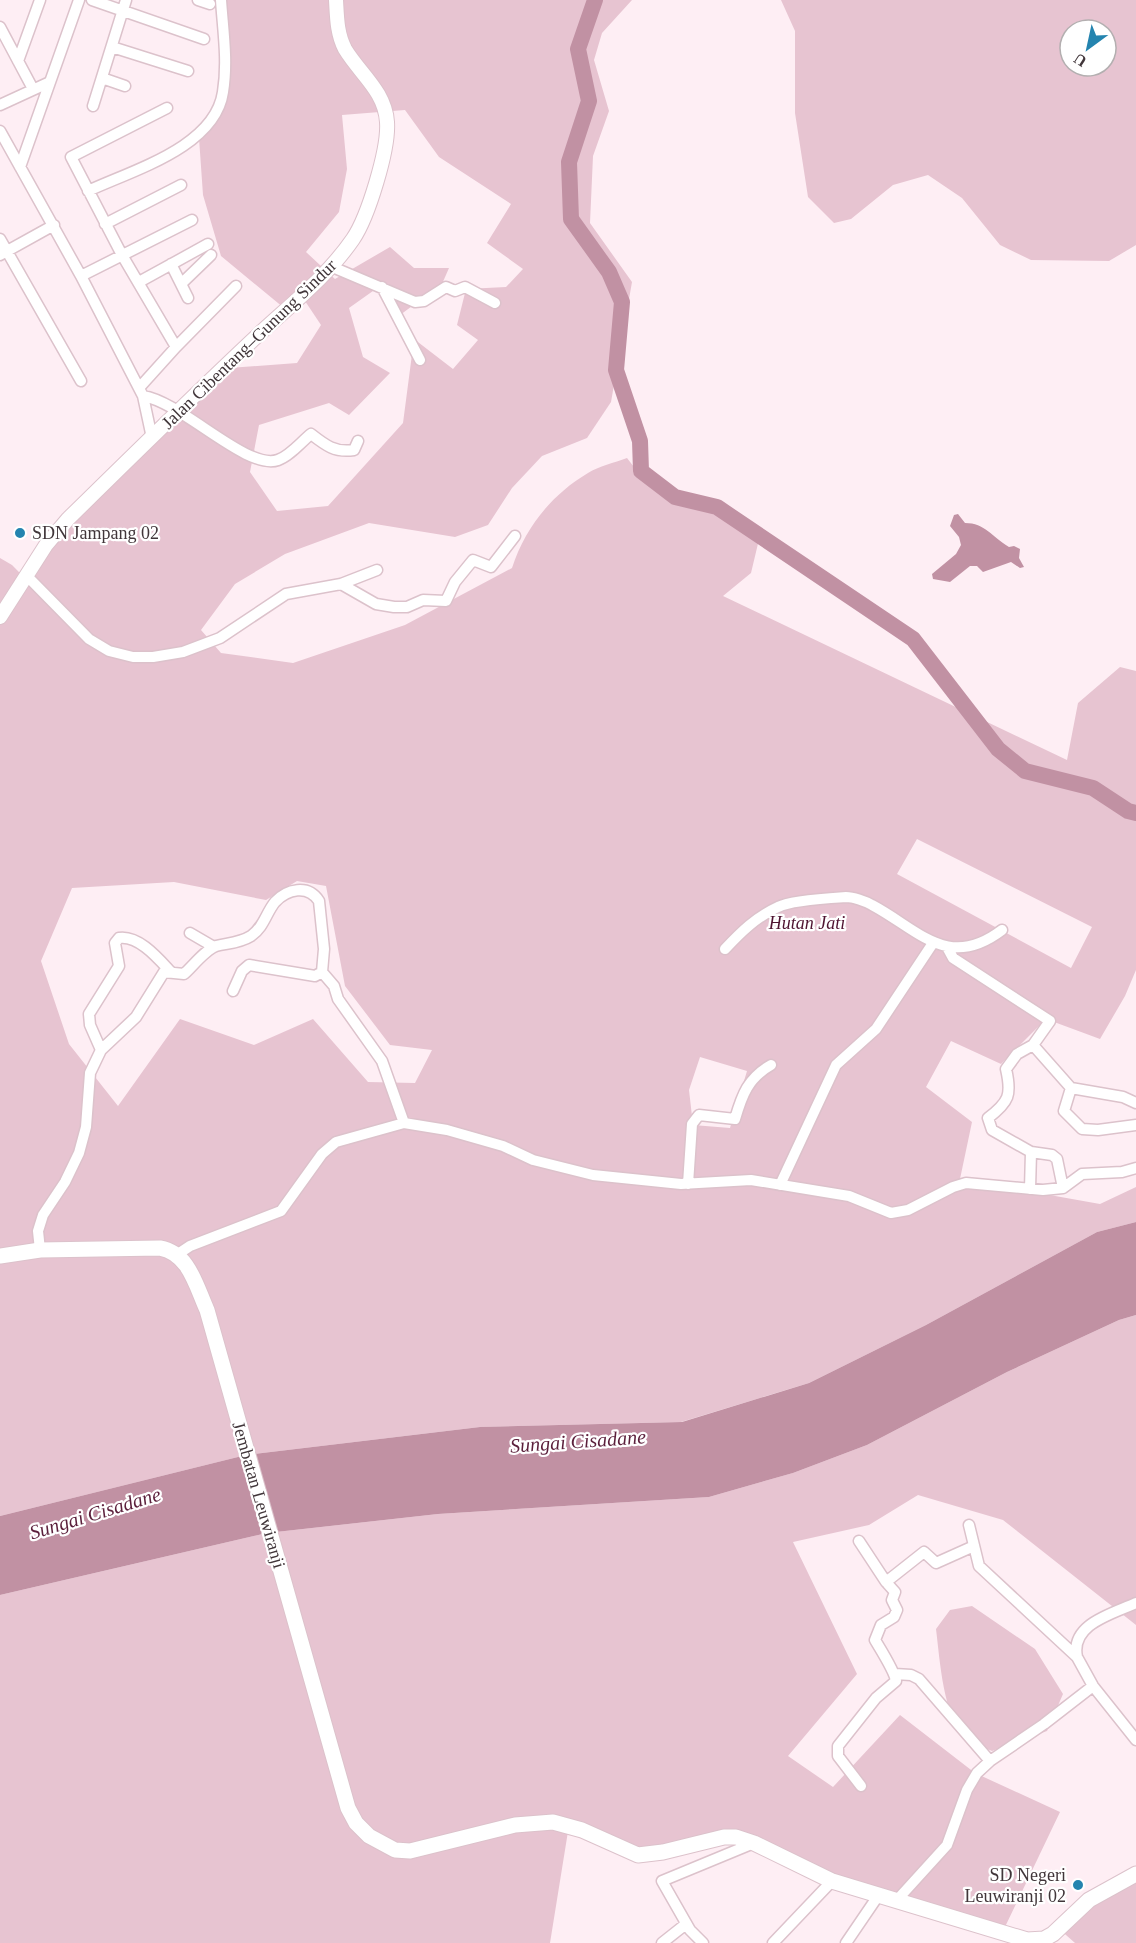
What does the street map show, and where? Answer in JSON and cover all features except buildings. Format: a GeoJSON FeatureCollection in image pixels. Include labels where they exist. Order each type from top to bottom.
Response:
{"type":"FeatureCollection","features":[{"type":"Feature","properties":{"kind":"main road"},"geometry":{"type":"LineString","coordinates":[[0,1256],[40,1250],[160,1248],[178,1254]]}},
{"type":"Feature","properties":{"kind":"main road","name":"Jembatan Leuwiranji"},"geometry":{"type":"LineString","coordinates":[[178,1254],[189,1269],[207,1310],[348,1808],[356,1824],[382,1844],[410,1851],[515,1824],[553,1822],[582,1830],[638,1855],[663,1852],[724,1837],[754,1843],[832,1881],[878,1896],[1027,1940],[1043,1941]]}},
{"type":"Feature","properties":{"kind":"main road"},"geometry":{"type":"LineString","coordinates":[[1043,1941],[1089,1900],[1136,1874]]}},
{"type":"Feature","properties":{"kind":"street"},"geometry":{"type":"LineString","coordinates":[[18,62],[40,0]]}},
{"type":"Feature","properties":{"kind":"street"},"geometry":{"type":"LineString","coordinates":[[20,167],[79,0]]}},
{"type":"Feature","properties":{"kind":"street"},"geometry":{"type":"LineString","coordinates":[[92,0],[204,39]]}},
{"type":"Feature","properties":{"kind":"street"},"geometry":{"type":"LineString","coordinates":[[93,106],[126,0]]}},
{"type":"Feature","properties":{"kind":"street"},"geometry":{"type":"LineString","coordinates":[[88,191],[185,146],[206,129],[220,104],[225,60],[215,2],[198,0]]}},
{"type":"Feature","properties":{"kind":"street","name":"Jalan Cibentang–Gunung Sindur"},"geometry":{"type":"LineString","coordinates":[[0,617],[26,575],[68,519],[330,266],[353,240],[362,224],[385,151],[387,124],[375,87],[338,32],[336,0]]}},
{"type":"Feature","properties":{"kind":"street"},"geometry":{"type":"LineString","coordinates":[[0,27],[33,89]]}},
{"type":"Feature","properties":{"kind":"street"},"geometry":{"type":"LineString","coordinates":[[112,47],[188,71]]}},
{"type":"Feature","properties":{"kind":"street"},"geometry":{"type":"LineString","coordinates":[[102,78],[125,86]]}},
{"type":"Feature","properties":{"kind":"street"},"geometry":{"type":"LineString","coordinates":[[0,105],[50,82]]}},
{"type":"Feature","properties":{"kind":"street"},"geometry":{"type":"LineString","coordinates":[[167,108],[71,158],[122,255],[176,347]]}},
{"type":"Feature","properties":{"kind":"street"},"geometry":{"type":"LineString","coordinates":[[0,131],[54,225],[141,392],[152,438]]}},
{"type":"Feature","properties":{"kind":"street"},"geometry":{"type":"LineString","coordinates":[[105,224],[181,185]]}},
{"type":"Feature","properties":{"kind":"street"},"geometry":{"type":"LineString","coordinates":[[81,276],[192,220]]}},
{"type":"Feature","properties":{"kind":"street"},"geometry":{"type":"LineString","coordinates":[[4,253],[54,225]]}},
{"type":"Feature","properties":{"kind":"street"},"geometry":{"type":"LineString","coordinates":[[0,239],[4,253],[81,381]]}},
{"type":"Feature","properties":{"kind":"street"},"geometry":{"type":"LineString","coordinates":[[139,282],[171,264],[210,249],[181,284]]}},
{"type":"Feature","properties":{"kind":"street"},"geometry":{"type":"LineString","coordinates":[[171,264],[188,298]]}},
{"type":"Feature","properties":{"kind":"street"},"geometry":{"type":"LineString","coordinates":[[330,266],[415,302],[424,301],[446,287],[455,291],[465,287],[495,303]]}},
{"type":"Feature","properties":{"kind":"street"},"geometry":{"type":"LineString","coordinates":[[141,392],[176,347],[236,286]]}},
{"type":"Feature","properties":{"kind":"street"},"geometry":{"type":"LineString","coordinates":[[382,287],[420,360]]}},
{"type":"Feature","properties":{"kind":"street"},"geometry":{"type":"LineString","coordinates":[[141,392],[181,411],[237,449],[265,460],[277,461],[311,434],[329,447],[342,452],[354,450],[358,441]]}},
{"type":"Feature","properties":{"kind":"street"},"geometry":{"type":"LineString","coordinates":[[341,584],[375,604],[407,607],[423,600],[446,601],[455,582],[473,560],[490,567],[515,536]]}},
{"type":"Feature","properties":{"kind":"street"},"geometry":{"type":"LineString","coordinates":[[26,575],[89,639],[109,651],[133,657],[153,657],[183,652],[220,638],[286,594],[341,584],[377,570]]}},
{"type":"Feature","properties":{"kind":"street"},"geometry":{"type":"LineString","coordinates":[[101,1050],[90,1024],[89,1014],[119,966],[115,943],[119,938],[128,937],[138,942],[170,971],[177,975],[184,974],[214,947],[231,945],[251,936],[262,926],[276,902],[292,890],[308,891],[319,901],[324,949],[322,972],[334,986],[338,999],[382,1060],[404,1123]]}},
{"type":"Feature","properties":{"kind":"street"},"geometry":{"type":"LineString","coordinates":[[725,949],[750,923],[780,905],[848,897],[870,904],[933,943],[947,947],[975,946],[986,942],[1002,930]]}},
{"type":"Feature","properties":{"kind":"street"},"geometry":{"type":"LineString","coordinates":[[190,933],[214,947]]}},
{"type":"Feature","properties":{"kind":"street"},"geometry":{"type":"LineString","coordinates":[[780,1185],[836,1065],[876,1029],[933,943]]}},
{"type":"Feature","properties":{"kind":"street"},"geometry":{"type":"LineString","coordinates":[[947,947],[953,958],[1050,1021],[1033,1045],[1017,1054],[1006,1069],[1011,1089],[1004,1106],[988,1118],[992,1130],[1031,1152],[1052,1155],[1057,1159],[1063,1188]]}},
{"type":"Feature","properties":{"kind":"street"},"geometry":{"type":"LineString","coordinates":[[233,991],[242,971],[249,965],[315,976],[322,972]]}},
{"type":"Feature","properties":{"kind":"street"},"geometry":{"type":"LineString","coordinates":[[40,1250],[38,1231],[43,1215],[65,1182],[79,1153],[86,1126],[90,1073],[101,1050],[136,1017],[164,972],[170,971]]}},
{"type":"Feature","properties":{"kind":"street"},"geometry":{"type":"LineString","coordinates":[[1033,1045],[1071,1088],[1123,1097],[1136,1101],[1136,1103]]}},
{"type":"Feature","properties":{"kind":"street"},"geometry":{"type":"LineString","coordinates":[[688,1184],[692,1125],[699,1115],[735,1119],[742,1092],[758,1073],[771,1065]]}},
{"type":"Feature","properties":{"kind":"street"},"geometry":{"type":"LineString","coordinates":[[1071,1088],[1064,1111],[1082,1129],[1098,1130],[1136,1125]]}},
{"type":"Feature","properties":{"kind":"street"},"geometry":{"type":"LineString","coordinates":[[178,1254],[190,1246],[281,1211],[322,1154],[336,1142],[404,1123],[447,1130],[503,1146],[533,1160],[593,1175],[688,1184],[751,1180],[849,1196],[891,1213],[908,1210],[953,1187],[966,1183],[1030,1189],[1063,1188],[1082,1174],[1122,1172],[1136,1168]]}},
{"type":"Feature","properties":{"kind":"street"},"geometry":{"type":"LineString","coordinates":[[1030,1189],[1031,1152]]}},
{"type":"Feature","properties":{"kind":"street"},"geometry":{"type":"LineString","coordinates":[[969,1525],[979,1566],[1077,1657],[1093,1686],[1136,1740]]}},
{"type":"Feature","properties":{"kind":"street"},"geometry":{"type":"LineString","coordinates":[[859,1541],[895,1592],[892,1600],[897,1610],[894,1617],[881,1625],[875,1641],[889,1669],[895,1674],[911,1674],[919,1679],[990,1761]]}},
{"type":"Feature","properties":{"kind":"street"},"geometry":{"type":"LineString","coordinates":[[886,1582],[924,1552],[936,1563],[974,1546]]}},
{"type":"Feature","properties":{"kind":"street"},"geometry":{"type":"LineString","coordinates":[[1077,1657],[1075,1646],[1078,1635],[1093,1622],[1136,1603]]}},
{"type":"Feature","properties":{"kind":"street"},"geometry":{"type":"LineString","coordinates":[[861,1786],[838,1756],[838,1746],[876,1698],[894,1685],[895,1674]]}},
{"type":"Feature","properties":{"kind":"street"},"geometry":{"type":"LineString","coordinates":[[897,1900],[947,1845],[967,1790],[977,1773],[1093,1686]]}},
{"type":"Feature","properties":{"kind":"street"},"geometry":{"type":"LineString","coordinates":[[703,1943],[686,1924],[662,1881],[754,1843]]}},
{"type":"Feature","properties":{"kind":"street"},"geometry":{"type":"LineString","coordinates":[[773,1943],[832,1881]]}},
{"type":"Feature","properties":{"kind":"street"},"geometry":{"type":"LineString","coordinates":[[846,1943],[878,1896]]}},
{"type":"Feature","properties":{"kind":"street"},"geometry":{"type":"LineString","coordinates":[[662,1943],[686,1924]]}},
{"type":"Feature","properties":{"kind":"green space","name":"Hutan Jati"},"geometry":{"type":"Polygon","coordinates":[[[221,0],[632,0],[602,33],[594,60],[609,111],[593,156],[590,223],[632,282],[611,402],[587,438],[542,456],[512,488],[488,525],[455,537],[369,523],[285,554],[235,584],[201,630],[221,653],[293,663],[405,625],[512,568],[517,553],[532,526],[562,491],[588,473],[627,458],[644,480],[729,508],[761,531],[751,573],[723,596],[1067,760],[1078,703],[1120,667],[1136,671],[1136,970],[1125,996],[1100,1039],[1046,1019],[1001,1064],[951,1041],[926,1087],[972,1122],[960,1179],[1100,1204],[1136,1187],[1136,1222],[1097,1232],[926,1325],[809,1383],[681,1422],[480,1427],[246,1455],[0,1516],[0,558],[12,565],[78,632],[29,575],[81,510],[229,368],[297,363],[321,325],[303,298],[284,308],[221,256],[203,195],[199,138],[221,96],[221,0]],[[405,110],[342,115],[347,169],[339,212],[306,252],[335,279],[390,247],[414,268],[449,268],[442,284],[400,315],[380,286],[349,308],[363,357],[390,373],[349,415],[329,403],[259,425],[250,472],[277,511],[328,506],[403,423],[414,339],[453,369],[478,340],[457,325],[466,289],[506,287],[523,269],[487,243],[511,204],[439,157],[405,110]],[[917,839],[897,874],[1071,968],[1092,927],[917,839]],[[297,881],[266,900],[174,882],[72,888],[41,961],[69,1044],[118,1106],[180,1019],[254,1045],[313,1019],[368,1082],[415,1083],[432,1050],[390,1045],[345,986],[326,886],[297,881]],[[700,1057],[689,1090],[693,1125],[730,1128],[747,1071],[700,1057]]]}},
{"type":"Feature","properties":{"kind":"green space"},"geometry":{"type":"Polygon","coordinates":[[[781,0],[1136,0],[1136,245],[1109,261],[1031,260],[1000,245],[962,198],[928,175],[893,185],[851,219],[834,223],[808,197],[795,113],[795,31],[781,0]]]}},
{"type":"Feature","properties":{"kind":"green space"},"geometry":{"type":"Polygon","coordinates":[[[1136,1315],[1136,1625],[1003,1520],[918,1495],[869,1525],[793,1542],[857,1674],[788,1756],[833,1787],[900,1715],[975,1773],[1060,1812],[1004,1929],[848,1884],[739,1836],[635,1849],[570,1819],[550,1943],[0,1943],[0,1595],[267,1533],[438,1514],[709,1497],[793,1473],[867,1445],[1007,1372],[1119,1320],[1136,1315]]]}},
{"type":"Feature","properties":{"kind":"green space"},"geometry":{"type":"Polygon","coordinates":[[[972,1606],[1035,1649],[1063,1694],[1047,1731],[992,1751],[969,1742],[958,1730],[947,1703],[941,1672],[936,1629],[950,1610],[972,1606]]]}},
{"type":"Feature","properties":{"kind":"green space"},"geometry":{"type":"Polygon","coordinates":[[[1136,1870],[1136,1943],[1075,1943],[1057,1927],[1136,1870]]]}},
{"type":"Feature","properties":{"kind":"water"},"geometry":{"type":"Polygon","coordinates":[[[958,514],[965,523],[978,525],[1009,547],[1014,546],[1020,549],[1019,558],[1024,567],[1020,568],[1011,562],[983,572],[977,566],[970,566],[950,582],[933,579],[932,574],[956,554],[961,545],[959,537],[950,526],[954,515],[958,514]]]}},
{"type":"Feature","properties":{"kind":"water","name":"Sungai Cisadane"},"geometry":{"type":"Polygon","coordinates":[[[1136,1222],[1136,1315],[1119,1320],[1007,1372],[867,1445],[793,1473],[709,1497],[438,1514],[267,1533],[0,1595],[0,1516],[246,1455],[480,1427],[682,1422],[809,1383],[926,1325],[1097,1232],[1136,1222]]]}},
{"type":"Feature","properties":{"kind":"waterway"},"geometry":{"type":"LineString","coordinates":[[595,0],[578,49],[589,101],[569,162],[571,219],[609,272],[622,302],[616,370],[640,441],[641,471],[675,497],[717,507],[913,639],[998,749],[1025,771],[1093,788],[1128,811],[1136,813]]}},
{"type":"Feature","properties":{"kind":"place","name":"SDN Jampang 02"},"geometry":{"type":"Point","coordinates":[20,533]}},
{"type":"Feature","properties":{"kind":"place","name":"SD Negeri Leuwiranji 02"},"geometry":{"type":"Point","coordinates":[1078,1885]}}]}
